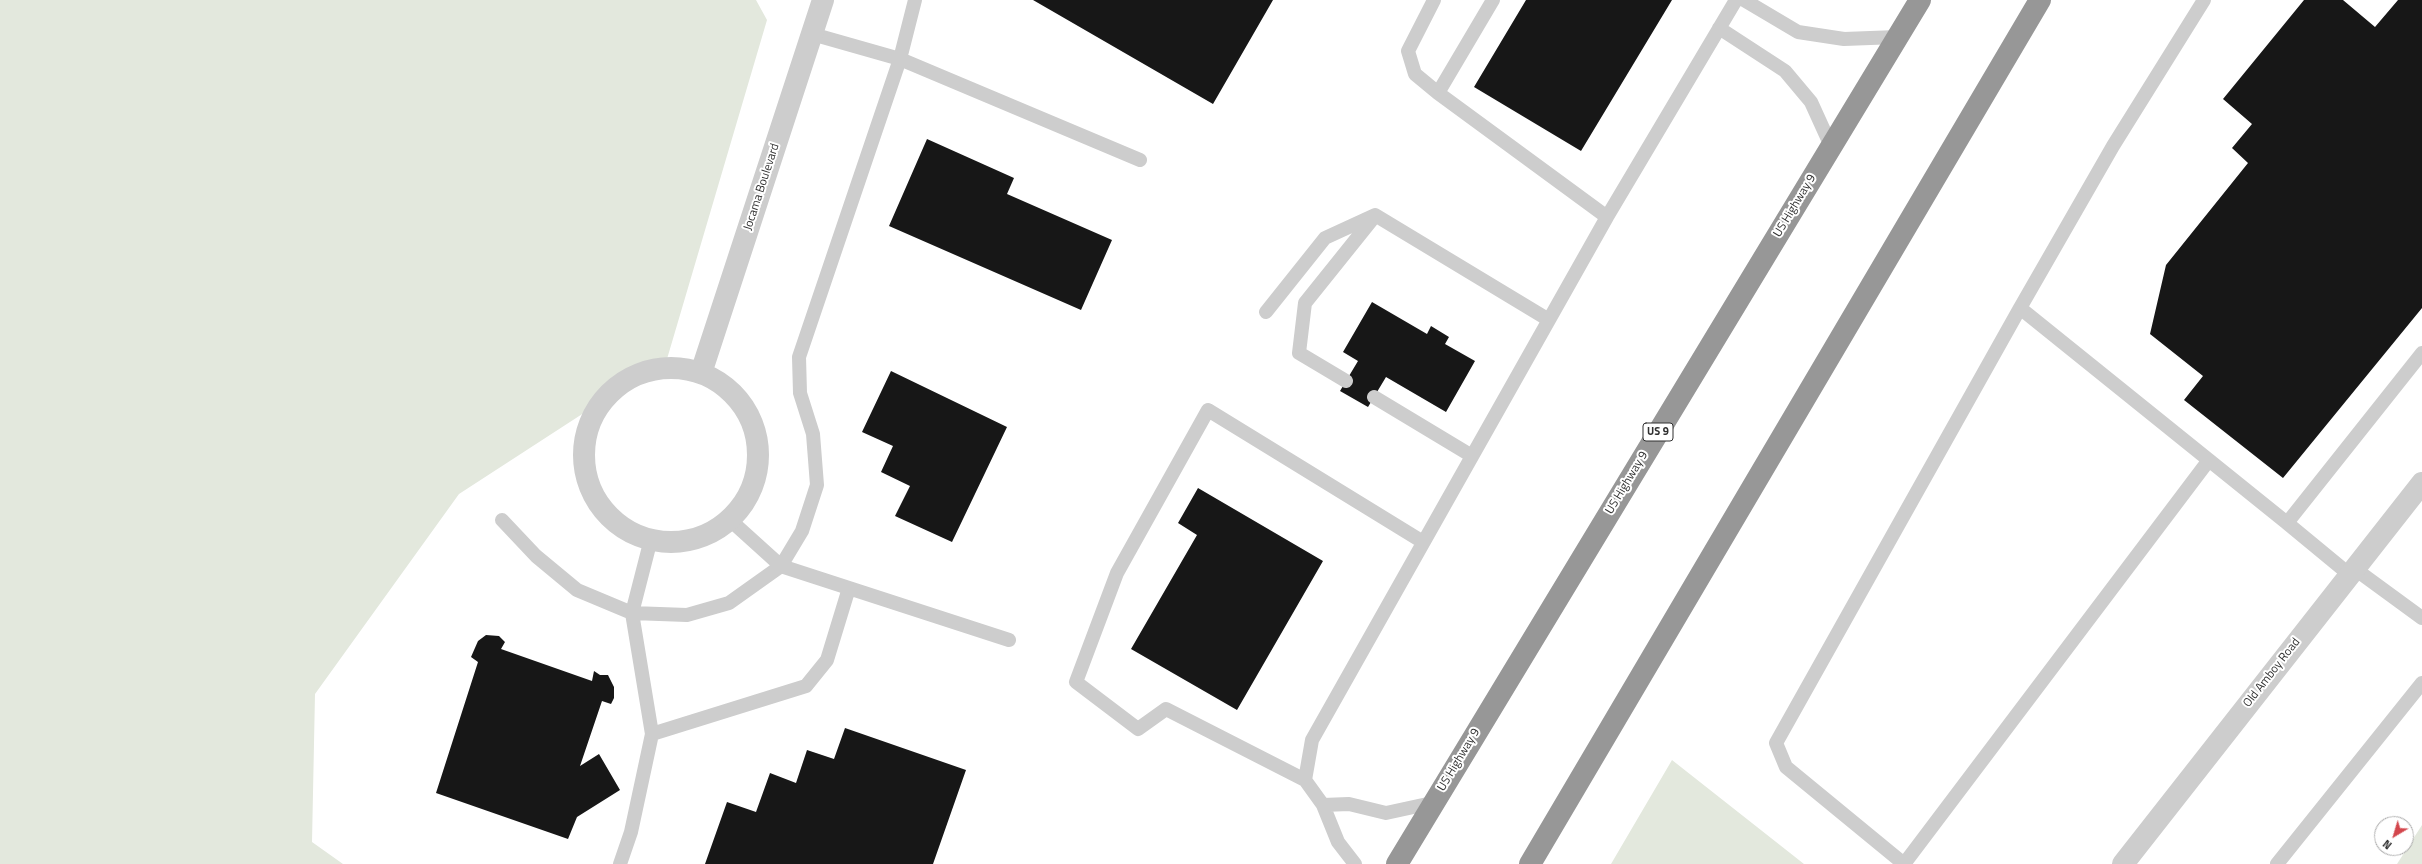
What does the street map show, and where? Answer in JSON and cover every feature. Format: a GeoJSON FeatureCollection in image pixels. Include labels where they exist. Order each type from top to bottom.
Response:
{"type":"FeatureCollection","features":[{"type":"Feature","properties":{"kind":"highway","name":"US Highway 9"},"geometry":{"type":"LineString","coordinates":[[1397,864],[1920,0]]}},
{"type":"Feature","properties":{"kind":"highway"},"geometry":{"type":"LineString","coordinates":[[1530,864],[2040,0]]}},
{"type":"Feature","properties":{"kind":"street","name":"Jocama Boulevard"},"geometry":{"type":"LineString","coordinates":[[701,373],[823,0]]}},
{"type":"Feature","properties":{"kind":"street"},"geometry":{"type":"LineString","coordinates":[[683,368],[701,373],[725,386],[743,406],[755,431],[758,458],[753,485],[739,509],[729,519],[719,528],[694,539],[668,542],[641,537],[617,523],[598,504],[587,479],[584,458],[589,425],[605,398],[630,378],[656,369],[683,368]]}},
{"type":"Feature","properties":{"kind":"street","name":"Old Amboy Road"},"geometry":{"type":"LineString","coordinates":[[2122,864],[2422,483]]}},
{"type":"Feature","properties":{"kind":"lane"},"geometry":{"type":"LineString","coordinates":[[502,520],[536,556],[578,590],[632,613],[687,615],[728,603],[781,566],[802,531],[817,484],[813,434],[800,393],[799,358],[900,59],[915,0]]}},
{"type":"Feature","properties":{"kind":"lane"},"geometry":{"type":"LineString","coordinates":[[1434,0],[1408,50],[1415,74],[1438,94],[1607,217]]}},
{"type":"Feature","properties":{"kind":"lane"},"geometry":{"type":"LineString","coordinates":[[1438,94],[1493,0]]}},
{"type":"Feature","properties":{"kind":"lane"},"geometry":{"type":"LineString","coordinates":[[1305,780],[1312,740],[1607,217],[1736,0]]}},
{"type":"Feature","properties":{"kind":"lane"},"geometry":{"type":"LineString","coordinates":[[1744,0],[1798,32],[1844,39],[1897,37]]}},
{"type":"Feature","properties":{"kind":"lane"},"geometry":{"type":"LineString","coordinates":[[2204,0],[2113,146],[2020,308],[1776,743],[1786,767],[1904,864],[2209,460]]}},
{"type":"Feature","properties":{"kind":"lane"},"geometry":{"type":"LineString","coordinates":[[1719,28],[1785,71],[1811,102],[1831,146]]}},
{"type":"Feature","properties":{"kind":"lane"},"geometry":{"type":"LineString","coordinates":[[812,34],[900,59],[1140,160]]}},
{"type":"Feature","properties":{"kind":"lane"},"geometry":{"type":"LineString","coordinates":[[1376,215],[1548,320]]}},
{"type":"Feature","properties":{"kind":"lane"},"geometry":{"type":"LineString","coordinates":[[1266,312],[1325,238],[1376,215]]}},
{"type":"Feature","properties":{"kind":"lane"},"geometry":{"type":"LineString","coordinates":[[1346,381],[1299,353],[1305,303],[1376,215]]}},
{"type":"Feature","properties":{"kind":"lane"},"geometry":{"type":"LineString","coordinates":[[2020,308],[2287,523],[2352,572],[2422,618]]}},
{"type":"Feature","properties":{"kind":"lane"},"geometry":{"type":"LineString","coordinates":[[2287,523],[2422,353]]}},
{"type":"Feature","properties":{"kind":"lane"},"geometry":{"type":"LineString","coordinates":[[1374,397],[1472,456]]}},
{"type":"Feature","properties":{"kind":"lane"},"geometry":{"type":"LineString","coordinates":[[1355,864],[1338,842],[1323,805],[1305,780],[1166,709],[1138,729],[1076,682],[1117,572],[1208,410],[1423,542]]}},
{"type":"Feature","properties":{"kind":"lane"},"geometry":{"type":"LineString","coordinates":[[729,519],[781,566],[1009,640]]}},
{"type":"Feature","properties":{"kind":"lane"},"geometry":{"type":"LineString","coordinates":[[620,864],[631,832],[652,734],[632,613],[651,539]]}},
{"type":"Feature","properties":{"kind":"lane"},"geometry":{"type":"LineString","coordinates":[[652,734],[806,686],[827,660],[849,588]]}},
{"type":"Feature","properties":{"kind":"lane"},"geometry":{"type":"LineString","coordinates":[[2277,864],[2422,683]]}},
{"type":"Feature","properties":{"kind":"lane"},"geometry":{"type":"LineString","coordinates":[[1323,805],[1349,804],[1386,813],[1432,804]]}},
{"type":"Feature","properties":{"kind":"shaded area"},"geometry":{"type":"Polygon","coordinates":[[[0,0],[756,0],[767,20],[667,359],[459,494],[315,694],[312,842],[343,864],[0,864],[0,0]]]}},
{"type":"Feature","properties":{"kind":"shaded area"},"geometry":{"type":"Polygon","coordinates":[[[1672,760],[1804,864],[1611,864],[1672,760]]]}},
{"type":"Feature","properties":{"kind":"shaded area"},"geometry":{"type":"Polygon","coordinates":[[[2422,825],[2422,864],[2397,864],[2402,856],[2414,856],[2414,837],[2422,825]]]}},
{"type":"Feature","properties":{"kind":"building"},"geometry":{"type":"Polygon","coordinates":[[[1033,0],[1273,0],[1213,104],[1033,0]]]}},
{"type":"Feature","properties":{"kind":"building"},"geometry":{"type":"Polygon","coordinates":[[[1526,0],[1672,0],[1581,151],[1474,87],[1526,0]]]}},
{"type":"Feature","properties":{"kind":"building"},"geometry":{"type":"Polygon","coordinates":[[[2304,0],[2343,0],[2375,27],[2398,0],[2422,0],[2422,308],[2283,478],[2184,400],[2203,376],[2150,334],[2166,265],[2248,163],[2232,148],[2252,124],[2223,99],[2304,0]]]}},
{"type":"Feature","properties":{"kind":"building"},"geometry":{"type":"Polygon","coordinates":[[[927,139],[1014,178],[1007,194],[1112,240],[1081,310],[889,226],[927,139]]]}},
{"type":"Feature","properties":{"kind":"building"},"geometry":{"type":"Polygon","coordinates":[[[1372,302],[1427,334],[1431,326],[1449,337],[1445,344],[1475,361],[1446,412],[1386,377],[1368,407],[1340,391],[1358,361],[1343,352],[1372,302]]]}},
{"type":"Feature","properties":{"kind":"building"},"geometry":{"type":"Polygon","coordinates":[[[891,371],[1007,427],[952,542],[895,516],[910,486],[881,472],[893,446],[862,432],[891,371]]]}},
{"type":"Feature","properties":{"kind":"building"},"geometry":{"type":"Polygon","coordinates":[[[1198,488],[1323,561],[1237,710],[1131,649],[1197,535],[1178,523],[1198,488]]]}},
{"type":"Feature","properties":{"kind":"building"},"geometry":{"type":"Polygon","coordinates":[[[486,635],[499,636],[505,642],[501,649],[592,681],[594,671],[600,675],[608,675],[614,687],[614,698],[611,704],[602,701],[580,766],[599,754],[620,790],[577,817],[568,839],[436,793],[478,662],[471,657],[478,641],[486,635]]]}},
{"type":"Feature","properties":{"kind":"building"},"geometry":{"type":"Polygon","coordinates":[[[845,728],[966,770],[933,864],[705,864],[727,802],[756,812],[770,773],[796,783],[807,750],[834,759],[845,728]]]}}]}
